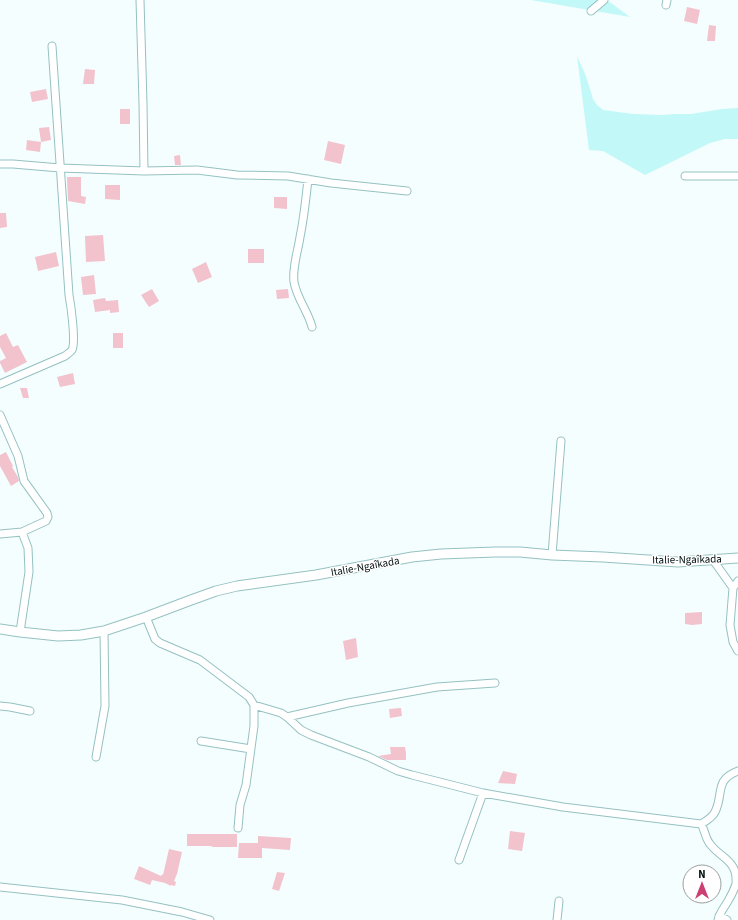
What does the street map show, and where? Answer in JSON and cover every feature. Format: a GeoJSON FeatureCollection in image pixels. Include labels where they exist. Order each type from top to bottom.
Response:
{"type":"FeatureCollection","features":[{"type":"Feature","properties":{"kind":"street"},"geometry":{"type":"LineString","coordinates":[[140,0],[144,171]]}},
{"type":"Feature","properties":{"kind":"street"},"geometry":{"type":"LineString","coordinates":[[591,11],[604,0]]}},
{"type":"Feature","properties":{"kind":"street"},"geometry":{"type":"LineString","coordinates":[[0,384],[65,356],[72,349],[73,326],[69,296],[52,46]]}},
{"type":"Feature","properties":{"kind":"street"},"geometry":{"type":"LineString","coordinates":[[0,164],[144,171],[197,170],[237,175],[288,176],[331,183],[407,191]]}},
{"type":"Feature","properties":{"kind":"street"},"geometry":{"type":"LineString","coordinates":[[685,176],[738,176]]}},
{"type":"Feature","properties":{"kind":"street"},"geometry":{"type":"LineString","coordinates":[[308,179],[301,235],[294,271],[294,282],[300,301],[310,317],[312,327]]}},
{"type":"Feature","properties":{"kind":"street"},"geometry":{"type":"LineString","coordinates":[[0,415],[18,456],[24,481],[47,513],[48,517],[46,521],[22,532],[0,534]]}},
{"type":"Feature","properties":{"kind":"street"},"geometry":{"type":"LineString","coordinates":[[552,555],[561,441]]}},
{"type":"Feature","properties":{"kind":"street"},"geometry":{"type":"LineString","coordinates":[[20,632],[30,572],[28,548],[22,532]]}},
{"type":"Feature","properties":{"kind":"street","name":"Italie-Ngaîkada"},"geometry":{"type":"LineString","coordinates":[[0,629],[58,636],[81,635],[104,631],[216,591],[237,586],[316,575],[412,557],[441,554],[520,552],[678,562],[738,558]]}},
{"type":"Feature","properties":{"kind":"street"},"geometry":{"type":"LineString","coordinates":[[713,560],[736,584],[730,625],[733,642],[738,651]]}},
{"type":"Feature","properties":{"kind":"street"},"geometry":{"type":"LineString","coordinates":[[146,617],[155,640],[200,660],[249,697],[254,705],[254,726],[246,784],[240,805],[238,828]]}},
{"type":"Feature","properties":{"kind":"street"},"geometry":{"type":"LineString","coordinates":[[96,757],[105,706],[104,631]]}},
{"type":"Feature","properties":{"kind":"street"},"geometry":{"type":"LineString","coordinates":[[287,717],[348,703],[438,687],[494,683]]}},
{"type":"Feature","properties":{"kind":"street"},"geometry":{"type":"LineString","coordinates":[[254,705],[281,713],[301,730],[311,735],[369,757],[398,771],[483,793],[563,807],[701,824],[715,813],[725,778],[738,771]]}},
{"type":"Feature","properties":{"kind":"street"},"geometry":{"type":"LineString","coordinates":[[0,706],[30,711]]}},
{"type":"Feature","properties":{"kind":"street"},"geometry":{"type":"LineString","coordinates":[[201,741],[251,749]]}},
{"type":"Feature","properties":{"kind":"street"},"geometry":{"type":"LineString","coordinates":[[459,860],[483,793]]}},
{"type":"Feature","properties":{"kind":"street"},"geometry":{"type":"LineString","coordinates":[[701,824],[709,843],[731,862],[737,872],[736,883],[718,918],[727,920]]}},
{"type":"Feature","properties":{"kind":"street"},"geometry":{"type":"LineString","coordinates":[[0,887],[122,900],[182,912],[210,920]]}},
{"type":"Feature","properties":{"kind":"street"},"geometry":{"type":"LineString","coordinates":[[557,920],[559,901]]}},
{"type":"Feature","properties":{"kind":"shaded area"},"geometry":{"type":"Polygon","coordinates":[[[531,0],[607,0],[630,17],[531,0]]]}},
{"type":"Feature","properties":{"kind":"shaded area"},"geometry":{"type":"Polygon","coordinates":[[[577,56],[586,76],[593,99],[603,110],[633,114],[662,115],[691,114],[738,108],[738,139],[725,139],[710,143],[645,175],[603,151],[589,150],[577,56]]]}},
{"type":"Feature","properties":{"kind":"building"},"geometry":{"type":"Polygon","coordinates":[[[687,7],[700,10],[697,24],[684,21],[687,7]]]}},
{"type":"Feature","properties":{"kind":"building"},"geometry":{"type":"Polygon","coordinates":[[[709,25],[716,26],[715,41],[707,41],[709,25]]]}},
{"type":"Feature","properties":{"kind":"building"},"geometry":{"type":"Polygon","coordinates":[[[85,69],[95,70],[94,84],[83,84],[85,69]]]}},
{"type":"Feature","properties":{"kind":"building"},"geometry":{"type":"Polygon","coordinates":[[[46,89],[48,99],[32,102],[30,92],[46,89]]]}},
{"type":"Feature","properties":{"kind":"building"},"geometry":{"type":"Polygon","coordinates":[[[120,109],[130,109],[130,124],[120,124],[120,109]]]}},
{"type":"Feature","properties":{"kind":"building"},"geometry":{"type":"Polygon","coordinates":[[[49,127],[51,140],[41,142],[39,128],[49,127]]]}},
{"type":"Feature","properties":{"kind":"building"},"geometry":{"type":"Polygon","coordinates":[[[27,140],[41,142],[40,152],[26,150],[27,140]]]}},
{"type":"Feature","properties":{"kind":"building"},"geometry":{"type":"Polygon","coordinates":[[[328,141],[345,145],[341,164],[324,160],[328,141]]]}},
{"type":"Feature","properties":{"kind":"building"},"geometry":{"type":"Polygon","coordinates":[[[180,155],[181,165],[175,165],[174,156],[180,155]]]}},
{"type":"Feature","properties":{"kind":"building"},"geometry":{"type":"Polygon","coordinates":[[[67,177],[81,177],[81,196],[86,197],[85,204],[68,201],[67,177]]]}},
{"type":"Feature","properties":{"kind":"building"},"geometry":{"type":"Polygon","coordinates":[[[105,185],[120,185],[120,200],[105,199],[105,185]]]}},
{"type":"Feature","properties":{"kind":"building"},"geometry":{"type":"Polygon","coordinates":[[[274,197],[287,197],[287,209],[274,208],[274,197]]]}},
{"type":"Feature","properties":{"kind":"building"},"geometry":{"type":"Polygon","coordinates":[[[0,213],[6,213],[7,227],[0,228],[0,213]]]}},
{"type":"Feature","properties":{"kind":"building"},"geometry":{"type":"Polygon","coordinates":[[[103,235],[105,261],[86,262],[85,236],[103,235]]]}},
{"type":"Feature","properties":{"kind":"building"},"geometry":{"type":"Polygon","coordinates":[[[248,249],[264,249],[264,263],[248,263],[248,249]]]}},
{"type":"Feature","properties":{"kind":"building"},"geometry":{"type":"Polygon","coordinates":[[[56,252],[59,266],[38,271],[35,257],[56,252]]]}},
{"type":"Feature","properties":{"kind":"building"},"geometry":{"type":"Polygon","coordinates":[[[206,262],[212,277],[198,283],[192,269],[206,262]]]}},
{"type":"Feature","properties":{"kind":"building"},"geometry":{"type":"Polygon","coordinates":[[[94,275],[96,294],[83,295],[81,277],[94,275]]]}},
{"type":"Feature","properties":{"kind":"building"},"geometry":{"type":"Polygon","coordinates":[[[152,289],[159,301],[149,307],[141,295],[152,289]]]}},
{"type":"Feature","properties":{"kind":"building"},"geometry":{"type":"Polygon","coordinates":[[[288,289],[289,298],[277,299],[276,290],[288,289]]]}},
{"type":"Feature","properties":{"kind":"building"},"geometry":{"type":"Polygon","coordinates":[[[105,298],[106,301],[118,300],[119,312],[110,313],[110,310],[95,312],[93,300],[105,298]]]}},
{"type":"Feature","properties":{"kind":"building"},"geometry":{"type":"Polygon","coordinates":[[[6,333],[13,347],[18,345],[27,362],[5,373],[0,363],[0,361],[6,358],[0,347],[0,336],[6,333]]]}},
{"type":"Feature","properties":{"kind":"building"},"geometry":{"type":"Polygon","coordinates":[[[113,333],[123,333],[123,348],[113,348],[113,333]]]}},
{"type":"Feature","properties":{"kind":"building"},"geometry":{"type":"Polygon","coordinates":[[[73,373],[75,384],[60,387],[57,377],[73,373]]]}},
{"type":"Feature","properties":{"kind":"building"},"geometry":{"type":"Polygon","coordinates":[[[20,388],[27,388],[29,398],[23,398],[20,388]]]}},
{"type":"Feature","properties":{"kind":"building"},"geometry":{"type":"Polygon","coordinates":[[[6,452],[19,481],[11,486],[0,466],[0,455],[6,452]]]}},
{"type":"Feature","properties":{"kind":"building"},"geometry":{"type":"Polygon","coordinates":[[[702,612],[702,624],[685,624],[685,613],[702,612]]]}},
{"type":"Feature","properties":{"kind":"building"},"geometry":{"type":"Polygon","coordinates":[[[356,638],[358,657],[346,660],[343,641],[356,638]]]}},
{"type":"Feature","properties":{"kind":"building"},"geometry":{"type":"Polygon","coordinates":[[[401,708],[402,716],[390,718],[389,709],[401,708]]]}},
{"type":"Feature","properties":{"kind":"building"},"geometry":{"type":"Polygon","coordinates":[[[390,747],[405,747],[406,760],[387,760],[378,756],[391,754],[390,747]]]}},
{"type":"Feature","properties":{"kind":"building"},"geometry":{"type":"Polygon","coordinates":[[[503,771],[517,774],[515,784],[498,783],[503,771]]]}},
{"type":"Feature","properties":{"kind":"building"},"geometry":{"type":"Polygon","coordinates":[[[510,831],[525,833],[522,851],[508,849],[510,831]]]}},
{"type":"Feature","properties":{"kind":"building"},"geometry":{"type":"Polygon","coordinates":[[[187,834],[237,834],[237,847],[187,846],[187,834]]]}},
{"type":"Feature","properties":{"kind":"building"},"geometry":{"type":"Polygon","coordinates":[[[258,836],[291,838],[290,850],[262,848],[262,858],[238,858],[239,843],[258,843],[258,836]]]}},
{"type":"Feature","properties":{"kind":"building"},"geometry":{"type":"Polygon","coordinates":[[[169,849],[182,852],[174,881],[176,882],[175,886],[152,880],[150,885],[134,879],[139,866],[161,876],[162,874],[163,875],[169,849]]]}},
{"type":"Feature","properties":{"kind":"building"},"geometry":{"type":"Polygon","coordinates":[[[277,872],[285,873],[279,891],[272,889],[277,872]]]}}]}
